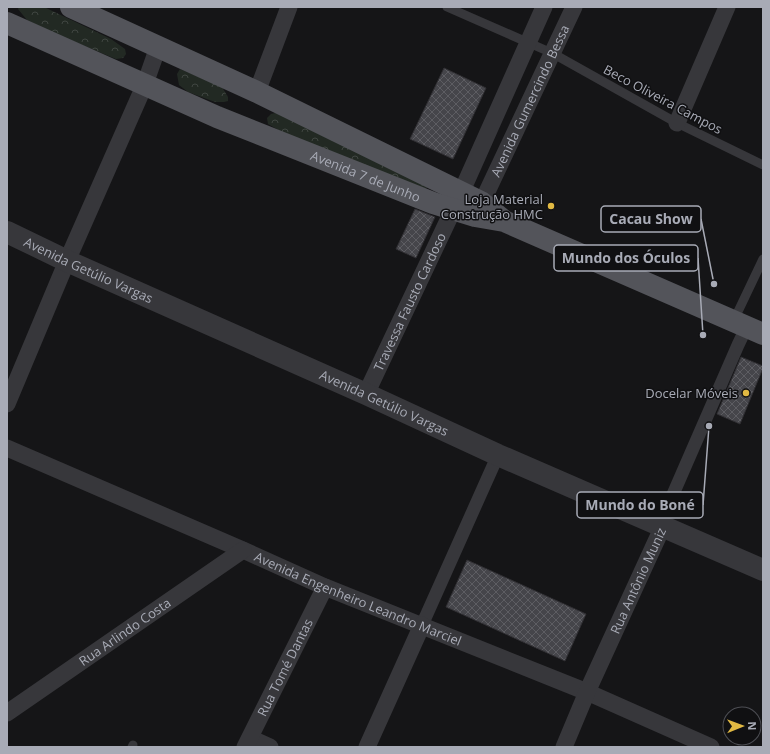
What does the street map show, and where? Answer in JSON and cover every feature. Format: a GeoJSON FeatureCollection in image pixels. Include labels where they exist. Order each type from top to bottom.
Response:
{"type":"FeatureCollection","features":[{"type":"Feature","properties":{"kind":"main road","name":"Avenida 7 de Junho"},"geometry":{"type":"LineString","coordinates":[[71,7],[257,92],[457,201]]}},
{"type":"Feature","properties":{"kind":"main road","name":"Avenida 7 de Junho"},"geometry":{"type":"LineString","coordinates":[[7,23],[218,117],[478,209],[748,327]]}},
{"type":"Feature","properties":{"kind":"street"},"geometry":{"type":"LineString","coordinates":[[257,92],[289,7]]}},
{"type":"Feature","properties":{"kind":"street","name":"Avenida Gumercindo Bessa"},"geometry":{"type":"LineString","coordinates":[[457,201],[544,7]]}},
{"type":"Feature","properties":{"kind":"street","name":"Avenida Gumercindo Bessa"},"geometry":{"type":"LineString","coordinates":[[478,209],[574,7]]}},
{"type":"Feature","properties":{"kind":"street"},"geometry":{"type":"LineString","coordinates":[[677,123],[727,7]]}},
{"type":"Feature","properties":{"kind":"street"},"geometry":{"type":"LineString","coordinates":[[7,404],[67,261],[145,84],[158,48]]}},
{"type":"Feature","properties":{"kind":"street","name":"Travessa Fausto Cardoso"},"geometry":{"type":"LineString","coordinates":[[366,394],[457,201]]}},
{"type":"Feature","properties":{"kind":"street","name":"Avenida Getúlio Vargas"},"geometry":{"type":"LineString","coordinates":[[7,232],[67,261],[366,394],[498,455],[763,570]]}},
{"type":"Feature","properties":{"kind":"street","name":"Rua Antônio Muniz"},"geometry":{"type":"LineString","coordinates":[[564,747],[656,523],[664,515],[734,352],[748,327]]}},
{"type":"Feature","properties":{"kind":"street","name":"Avenida Engenheiro Leandro Marciel"},"geometry":{"type":"LineString","coordinates":[[7,448],[325,587],[587,692],[701,745]]}},
{"type":"Feature","properties":{"kind":"street"},"geometry":{"type":"LineString","coordinates":[[367,747],[498,455]]}},
{"type":"Feature","properties":{"kind":"street","name":"Rua Arlindo Costa"},"geometry":{"type":"LineString","coordinates":[[7,713],[243,550]]}},
{"type":"Feature","properties":{"kind":"street","name":"Rua Tomé Dantas"},"geometry":{"type":"LineString","coordinates":[[247,742],[325,587]]}},
{"type":"Feature","properties":{"kind":"street"},"geometry":{"type":"LineString","coordinates":[[247,742],[270,747]]}},
{"type":"Feature","properties":{"kind":"lane","name":"Beco Oliveira Campos"},"geometry":{"type":"LineString","coordinates":[[447,7],[552,53],[677,123],[763,165]]}},
{"type":"Feature","properties":{"kind":"lane"},"geometry":{"type":"LineString","coordinates":[[748,327],[763,259]]}},
{"type":"Feature","properties":{"kind":"green space"},"geometry":{"type":"Polygon","coordinates":[[[19,7],[44,7],[111,39],[125,49],[126,54],[123,58],[116,59],[53,33],[27,20],[18,9],[19,7]]]}},
{"type":"Feature","properties":{"kind":"green space"},"geometry":{"type":"Polygon","coordinates":[[[180,69],[222,87],[228,97],[228,101],[215,102],[188,92],[179,85],[177,74],[180,69]]]}},
{"type":"Feature","properties":{"kind":"green space"},"geometry":{"type":"Polygon","coordinates":[[[279,112],[428,184],[427,188],[420,189],[289,136],[268,124],[267,118],[271,114],[279,112]]]}},
{"type":"Feature","properties":{"kind":"building"},"geometry":{"type":"Polygon","coordinates":[[[444,68],[486,88],[453,159],[410,139],[444,68]]]}},
{"type":"Feature","properties":{"kind":"building"},"geometry":{"type":"Polygon","coordinates":[[[415,209],[435,217],[416,258],[396,249],[415,209]]]}},
{"type":"Feature","properties":{"kind":"building"},"geometry":{"type":"Polygon","coordinates":[[[741,357],[763,366],[763,368],[740,424],[717,414],[741,357]]]}},
{"type":"Feature","properties":{"kind":"building"},"geometry":{"type":"Polygon","coordinates":[[[467,560],[586,614],[565,661],[446,607],[467,560]]]}},
{"type":"Feature","properties":{"kind":"place","name":"Loja Material Construção HMC"},"geometry":{"type":"Point","coordinates":[551,206]}},
{"type":"Feature","properties":{"kind":"place","name":"Cacau Show"},"geometry":{"type":"Point","coordinates":[714,284]}},
{"type":"Feature","properties":{"kind":"place","name":"Mundo dos Óculos"},"geometry":{"type":"Point","coordinates":[703,335]}},
{"type":"Feature","properties":{"kind":"place","name":"Docelar Móveis"},"geometry":{"type":"Point","coordinates":[746,393]}},
{"type":"Feature","properties":{"kind":"place","name":"Mundo do Boné"},"geometry":{"type":"Point","coordinates":[709,426]}}]}
